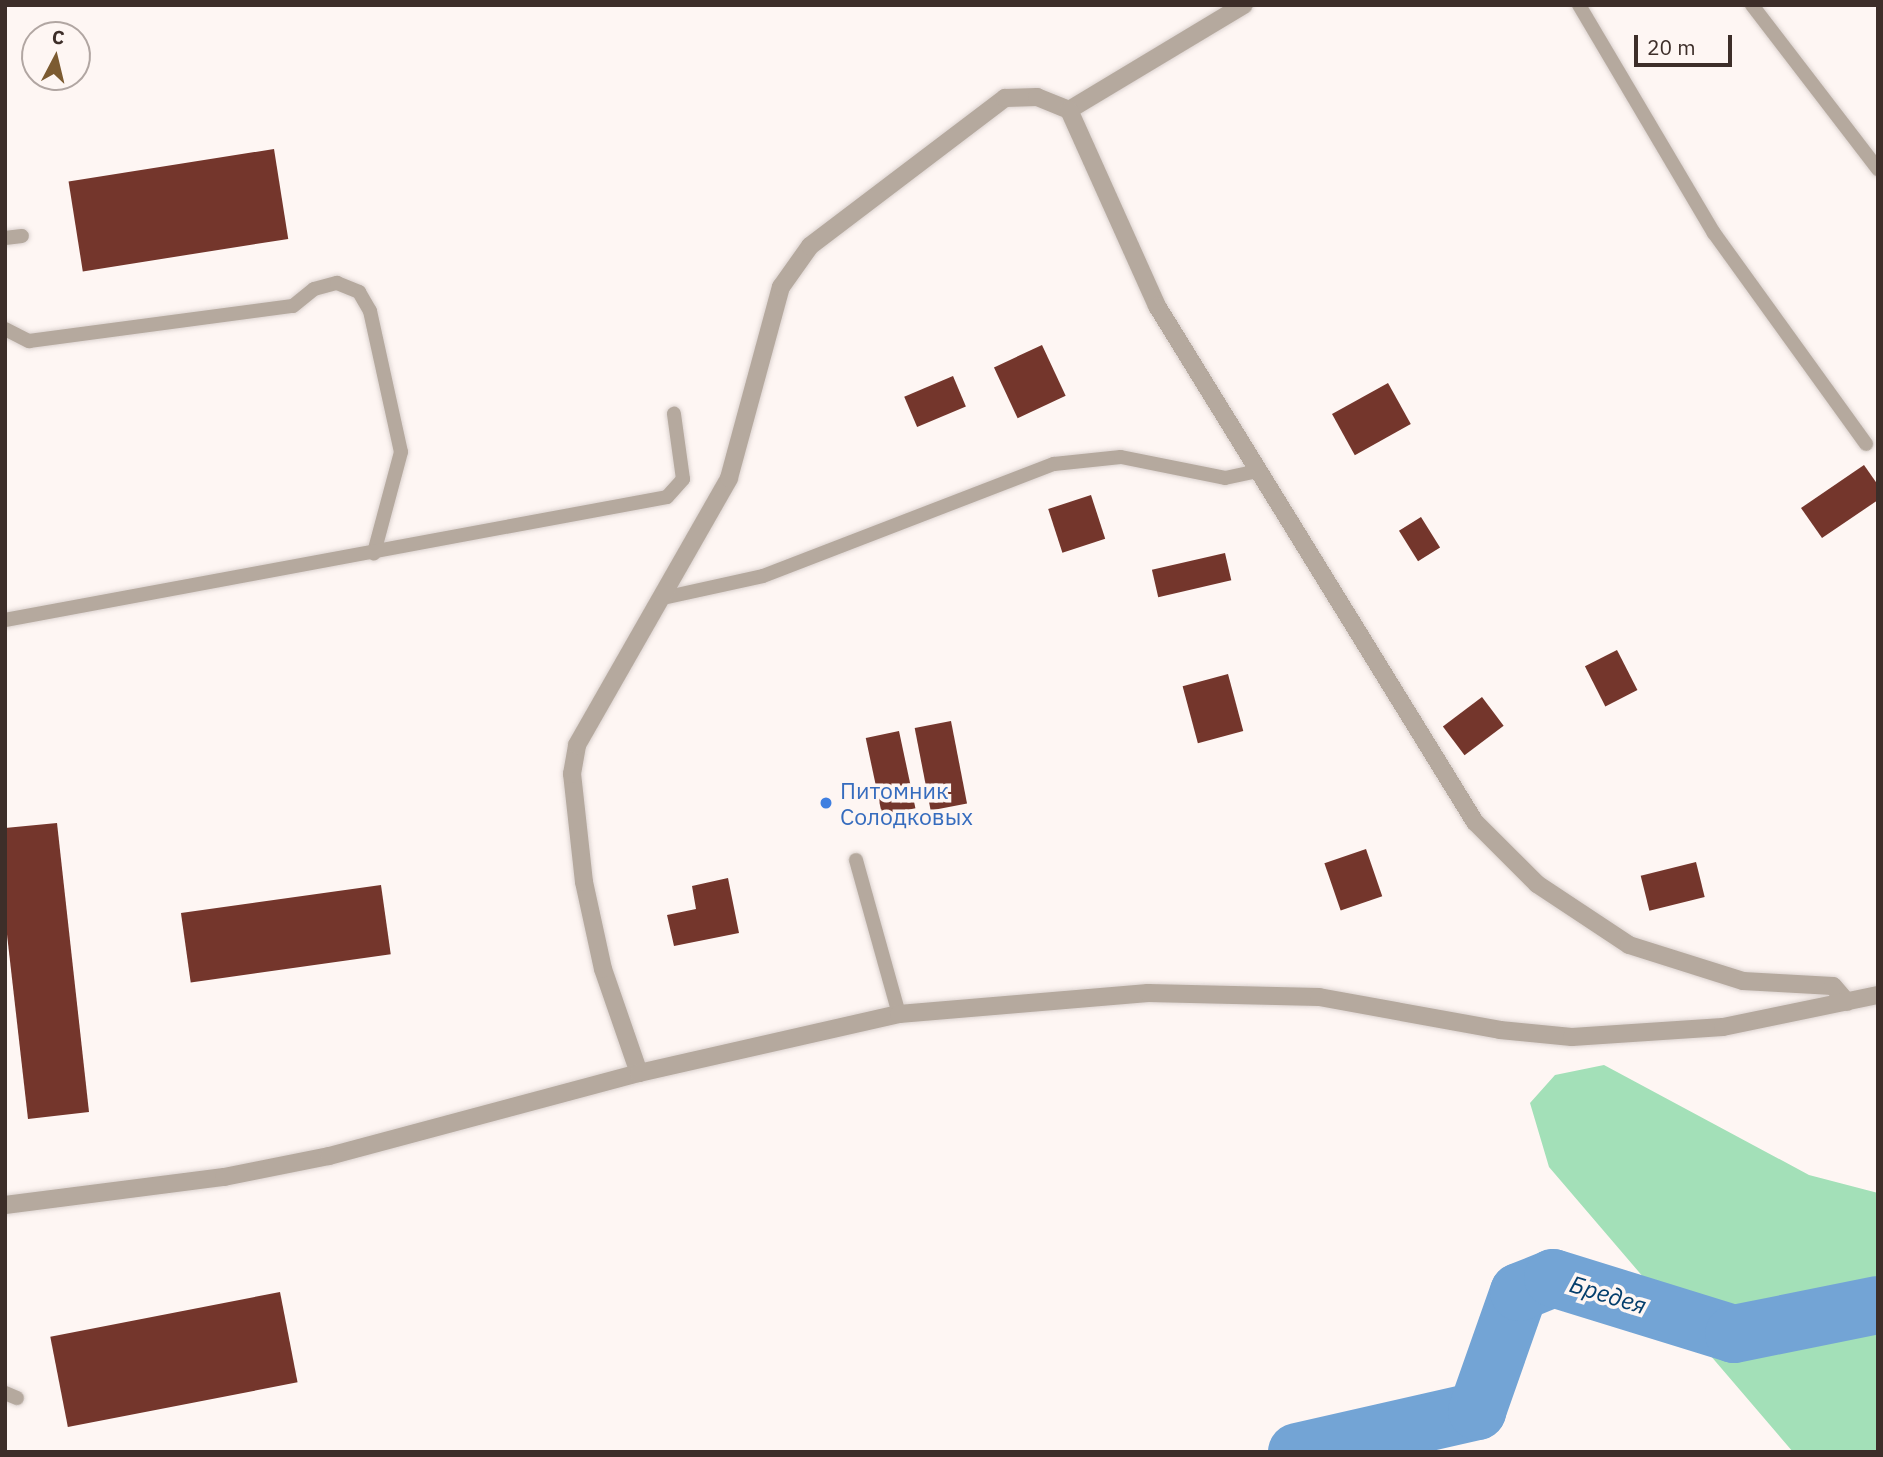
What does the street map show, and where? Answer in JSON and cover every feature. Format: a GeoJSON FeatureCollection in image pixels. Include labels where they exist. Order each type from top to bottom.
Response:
{"type":"FeatureCollection","features":[{"type":"Feature","properties":{"kind":"street"},"geometry":{"type":"LineString","coordinates":[[1069,110],[1244,5]]}},
{"type":"Feature","properties":{"kind":"street"},"geometry":{"type":"LineString","coordinates":[[639,1073],[604,969],[584,882],[572,774],[577,745],[729,478],[765,330],[781,287],[810,246],[1005,98],[1037,97],[1069,110],[1157,306],[1255,472],[1475,822],[1537,884],[1629,945],[1743,981],[1833,986],[1847,1002]]}},
{"type":"Feature","properties":{"kind":"street"},"geometry":{"type":"LineString","coordinates":[[5,1205],[224,1177],[329,1156],[639,1073],[899,1014],[1135,994],[1320,997],[1500,1030],[1572,1037],[1723,1027],[1878,995]]}},
{"type":"Feature","properties":{"kind":"lane"},"geometry":{"type":"LineString","coordinates":[[1579,5],[1714,233],[1866,444]]}},
{"type":"Feature","properties":{"kind":"lane"},"geometry":{"type":"LineString","coordinates":[[1752,5],[1878,169]]}},
{"type":"Feature","properties":{"kind":"lane"},"geometry":{"type":"LineString","coordinates":[[5,238],[22,236]]}},
{"type":"Feature","properties":{"kind":"lane"},"geometry":{"type":"LineString","coordinates":[[5,329],[29,341],[293,306],[314,289],[337,283],[359,292],[370,311],[401,452],[374,553]]}},
{"type":"Feature","properties":{"kind":"lane"},"geometry":{"type":"LineString","coordinates":[[5,620],[667,497],[683,479],[674,414]]}},
{"type":"Feature","properties":{"kind":"lane"},"geometry":{"type":"LineString","coordinates":[[663,598],[763,576],[1054,464],[1121,457],[1224,478],[1255,472]]}},
{"type":"Feature","properties":{"kind":"lane"},"geometry":{"type":"LineString","coordinates":[[856,860],[899,1014]]}},
{"type":"Feature","properties":{"kind":"green space"},"geometry":{"type":"Polygon","coordinates":[[[1604,1065],[1809,1175],[1878,1193],[1878,1452],[1793,1452],[1549,1167],[1530,1103],[1555,1075],[1604,1065]]]}},
{"type":"Feature","properties":{"kind":"building"},"geometry":{"type":"Polygon","coordinates":[[[274,149],[288,239],[83,271],[69,182],[274,149]]]}},
{"type":"Feature","properties":{"kind":"building"},"geometry":{"type":"Polygon","coordinates":[[[1042,345],[1066,396],[1018,418],[994,367],[1042,345]]]}},
{"type":"Feature","properties":{"kind":"building"},"geometry":{"type":"Polygon","coordinates":[[[953,376],[966,406],[917,427],[904,397],[953,376]]]}},
{"type":"Feature","properties":{"kind":"building"},"geometry":{"type":"Polygon","coordinates":[[[1388,383],[1411,424],[1355,455],[1332,414],[1388,383]]]}},
{"type":"Feature","properties":{"kind":"building"},"geometry":{"type":"Polygon","coordinates":[[[1864,465],[1878,485],[1878,500],[1822,538],[1801,508],[1864,465]]]}},
{"type":"Feature","properties":{"kind":"building"},"geometry":{"type":"Polygon","coordinates":[[[1091,495],[1105,539],[1062,553],[1048,509],[1091,495]]]}},
{"type":"Feature","properties":{"kind":"building"},"geometry":{"type":"Polygon","coordinates":[[[1421,517],[1440,548],[1418,561],[1399,531],[1421,517]]]}},
{"type":"Feature","properties":{"kind":"building"},"geometry":{"type":"Polygon","coordinates":[[[1225,553],[1231,580],[1158,597],[1152,570],[1225,553]]]}},
{"type":"Feature","properties":{"kind":"building"},"geometry":{"type":"Polygon","coordinates":[[[1617,650],[1637,690],[1605,706],[1585,666],[1617,650]]]}},
{"type":"Feature","properties":{"kind":"building"},"geometry":{"type":"Polygon","coordinates":[[[1228,674],[1243,731],[1198,743],[1183,686],[1228,674]]]}},
{"type":"Feature","properties":{"kind":"building"},"geometry":{"type":"Polygon","coordinates":[[[1482,697],[1504,726],[1465,755],[1443,726],[1482,697]]]}},
{"type":"Feature","properties":{"kind":"building"},"geometry":{"type":"Polygon","coordinates":[[[951,721],[967,803],[931,811],[915,728],[951,721]]]}},
{"type":"Feature","properties":{"kind":"building"},"geometry":{"type":"Polygon","coordinates":[[[899,731],[915,808],[882,815],[866,738],[899,731]]]}},
{"type":"Feature","properties":{"kind":"building"},"geometry":{"type":"Polygon","coordinates":[[[57,823],[89,1112],[28,1119],[5,917],[5,828],[57,823]]]}},
{"type":"Feature","properties":{"kind":"building"},"geometry":{"type":"Polygon","coordinates":[[[1366,849],[1382,896],[1341,911],[1324,863],[1366,849]]]}},
{"type":"Feature","properties":{"kind":"building"},"geometry":{"type":"Polygon","coordinates":[[[1696,862],[1705,897],[1649,911],[1641,876],[1696,862]]]}},
{"type":"Feature","properties":{"kind":"building"},"geometry":{"type":"Polygon","coordinates":[[[728,878],[739,933],[674,946],[667,915],[696,909],[692,886],[728,878]]]}},
{"type":"Feature","properties":{"kind":"building"},"geometry":{"type":"Polygon","coordinates":[[[381,885],[391,954],[191,982],[181,913],[381,885]]]}},
{"type":"Feature","properties":{"kind":"building"},"geometry":{"type":"Polygon","coordinates":[[[280,1292],[298,1382],[68,1427],[50,1337],[280,1292]]]}},
{"type":"Feature","properties":{"kind":"waterway","name":"Бредея"},"geometry":{"type":"LineString","coordinates":[[1297,1452],[1477,1411],[1519,1292],[1553,1278],[1734,1334],[1878,1305]]}},
{"type":"Feature","properties":{"kind":"place","name":"Питомник Солодковых"},"geometry":{"type":"Point","coordinates":[826,803]}}]}
